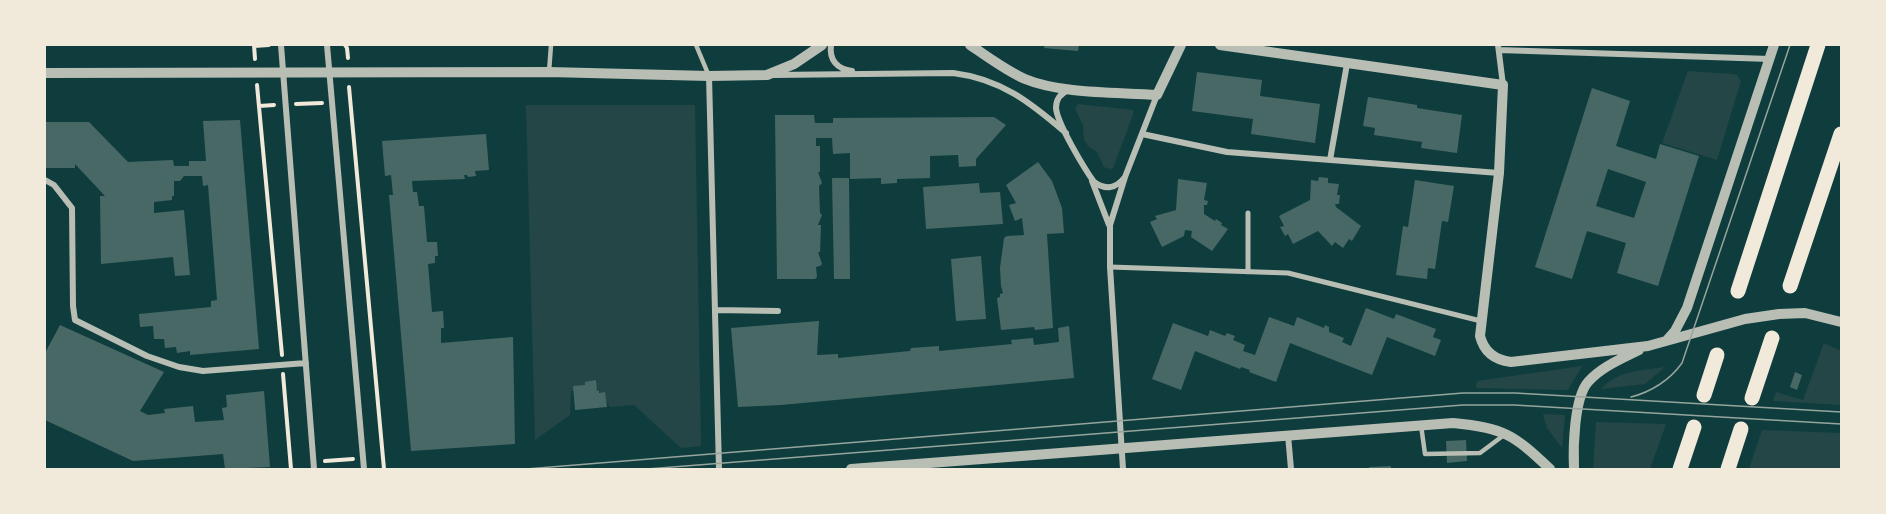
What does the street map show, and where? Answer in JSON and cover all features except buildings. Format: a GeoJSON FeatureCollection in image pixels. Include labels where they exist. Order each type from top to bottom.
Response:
{"type":"FeatureCollection","features":[{"type":"Feature","properties":{"kind":"main road"},"geometry":{"type":"LineString","coordinates":[[1738,291],[1818,45]]}},
{"type":"Feature","properties":{"kind":"main road"},"geometry":{"type":"LineString","coordinates":[[1790,286],[1841,134]]}},
{"type":"Feature","properties":{"kind":"main road"},"geometry":{"type":"LineString","coordinates":[[1752,398],[1772,338]]}},
{"type":"Feature","properties":{"kind":"main road"},"geometry":{"type":"LineString","coordinates":[[1704,395],[1717,355]]}},
{"type":"Feature","properties":{"kind":"main road"},"geometry":{"type":"LineString","coordinates":[[1680,469],[1694,427]]}},
{"type":"Feature","properties":{"kind":"main road"},"geometry":{"type":"LineString","coordinates":[[1728,469],[1742,429]]}},
{"type":"Feature","properties":{"kind":"street"},"geometry":{"type":"LineString","coordinates":[[281,45],[314,469]]}},
{"type":"Feature","properties":{"kind":"street"},"geometry":{"type":"LineString","coordinates":[[327,45],[364,469]]}},
{"type":"Feature","properties":{"kind":"street"},"geometry":{"type":"LineString","coordinates":[[767,75],[794,64],[822,45]]}},
{"type":"Feature","properties":{"kind":"street"},"geometry":{"type":"LineString","coordinates":[[831,45],[831,56],[838,67],[844,70],[875,74]]}},
{"type":"Feature","properties":{"kind":"street"},"geometry":{"type":"LineString","coordinates":[[970,45],[1016,74],[1046,85],[1157,95]]}},
{"type":"Feature","properties":{"kind":"street"},"geometry":{"type":"LineString","coordinates":[[1123,469],[1110,267],[1110,225],[1125,177],[1157,95],[1181,45]]}},
{"type":"Feature","properties":{"kind":"street"},"geometry":{"type":"LineString","coordinates":[[1220,45],[1503,85]]}},
{"type":"Feature","properties":{"kind":"street"},"geometry":{"type":"LineString","coordinates":[[1665,342],[1676,331],[1687,308],[1774,45]]}},
{"type":"Feature","properties":{"kind":"street"},"geometry":{"type":"LineString","coordinates":[[1770,59],[1499,47],[1503,85],[1499,173],[1480,336],[1486,350],[1493,357],[1511,362],[1648,346],[1703,329],[1779,314],[1805,313],[1841,322]]}},
{"type":"Feature","properties":{"kind":"street"},"geometry":{"type":"LineString","coordinates":[[1330,160],[1347,64]]}},
{"type":"Feature","properties":{"kind":"street"},"geometry":{"type":"LineString","coordinates":[[45,73],[329,71],[549,72],[709,76],[962,74],[986,79],[1007,89],[1026,100],[1066,133]]}},
{"type":"Feature","properties":{"kind":"street"},"geometry":{"type":"LineString","coordinates":[[709,76],[719,469]]}},
{"type":"Feature","properties":{"kind":"street"},"geometry":{"type":"LineString","coordinates":[[1076,89],[1064,92],[1057,102],[1057,114],[1090,177],[1110,225]]}},
{"type":"Feature","properties":{"kind":"street"},"geometry":{"type":"LineString","coordinates":[[1142,134],[1227,152],[1499,173]]}},
{"type":"Feature","properties":{"kind":"street"},"geometry":{"type":"LineString","coordinates":[[1090,177],[1098,185],[1110,188],[1116,186],[1125,177]]}},
{"type":"Feature","properties":{"kind":"street"},"geometry":{"type":"LineString","coordinates":[[45,180],[54,185],[72,208],[75,320],[147,356],[179,368],[203,371],[306,363]]}},
{"type":"Feature","properties":{"kind":"street"},"geometry":{"type":"LineString","coordinates":[[1248,213],[1248,272]]}},
{"type":"Feature","properties":{"kind":"street"},"geometry":{"type":"LineString","coordinates":[[1110,267],[1288,273],[1481,321]]}},
{"type":"Feature","properties":{"kind":"street"},"geometry":{"type":"LineString","coordinates":[[716,310],[778,311]]}},
{"type":"Feature","properties":{"kind":"street"},"geometry":{"type":"LineString","coordinates":[[1574,469],[1576,428],[1584,389],[1593,378],[1612,363],[1648,346]]}},
{"type":"Feature","properties":{"kind":"street"},"geometry":{"type":"LineString","coordinates":[[851,469],[919,466],[1453,423],[1485,426],[1506,433],[1525,445],[1550,469]]}},
{"type":"Feature","properties":{"kind":"street"},"geometry":{"type":"LineString","coordinates":[[1288,435],[1291,469]]}},
{"type":"Feature","properties":{"kind":"lane"},"geometry":{"type":"LineString","coordinates":[[549,72],[551,45]]}},
{"type":"Feature","properties":{"kind":"lane"},"geometry":{"type":"LineString","coordinates":[[696,45],[709,76]]}},
{"type":"Feature","properties":{"kind":"lane"},"geometry":{"type":"LineString","coordinates":[[1421,425],[1425,454],[1480,453],[1506,433]]}},
{"type":"Feature","properties":{"kind":"path"},"geometry":{"type":"LineString","coordinates":[[258,98],[291,469]]}},
{"type":"Feature","properties":{"kind":"path"},"geometry":{"type":"LineString","coordinates":[[259,106],[332,103],[350,100],[384,469]]}},
{"type":"Feature","properties":{"kind":"shaded area"},"geometry":{"type":"Polygon","coordinates":[[[1688,71],[1733,74],[1737,75],[1741,81],[1717,160],[1662,143],[1688,71]]]}},
{"type":"Feature","properties":{"kind":"shaded area"},"geometry":{"type":"Polygon","coordinates":[[[1078,104],[1133,110],[1113,168],[1104,167],[1097,152],[1084,140],[1083,125],[1075,109],[1078,104]]]}},
{"type":"Feature","properties":{"kind":"shaded area"},"geometry":{"type":"Polygon","coordinates":[[[526,105],[695,105],[701,446],[681,448],[634,405],[610,407],[598,389],[571,391],[570,415],[535,440],[526,105]]]}},
{"type":"Feature","properties":{"kind":"shaded area"},"geometry":{"type":"Polygon","coordinates":[[[1824,343],[1841,351],[1841,405],[1773,401],[1776,392],[1803,400],[1824,343]]]}},
{"type":"Feature","properties":{"kind":"shaded area"},"geometry":{"type":"Polygon","coordinates":[[[1582,366],[1568,390],[1476,388],[1477,381],[1582,366]]]}},
{"type":"Feature","properties":{"kind":"shaded area"},"geometry":{"type":"Polygon","coordinates":[[[1665,367],[1645,384],[1601,389],[1622,375],[1665,367]]]}},
{"type":"Feature","properties":{"kind":"shaded area"},"geometry":{"type":"Polygon","coordinates":[[[1543,414],[1565,415],[1562,448],[1547,428],[1543,414]]]}},
{"type":"Feature","properties":{"kind":"shaded area"},"geometry":{"type":"Polygon","coordinates":[[[1596,422],[1666,424],[1650,469],[1593,469],[1596,422]]]}},
{"type":"Feature","properties":{"kind":"shaded area"},"geometry":{"type":"Polygon","coordinates":[[[1762,430],[1841,433],[1841,469],[1749,469],[1762,430]]]}},
{"type":"Feature","properties":{"kind":"tram line"},"geometry":{"type":"LineString","coordinates":[[1631,397],[1660,385],[1682,363],[1790,45]]}},
{"type":"Feature","properties":{"kind":"tram line"},"geometry":{"type":"LineString","coordinates":[[526,469],[1463,393],[1515,393],[1841,412]]}},
{"type":"Feature","properties":{"kind":"tram line"},"geometry":{"type":"LineString","coordinates":[[647,469],[1463,405],[1514,405],[1841,424]]}}]}
